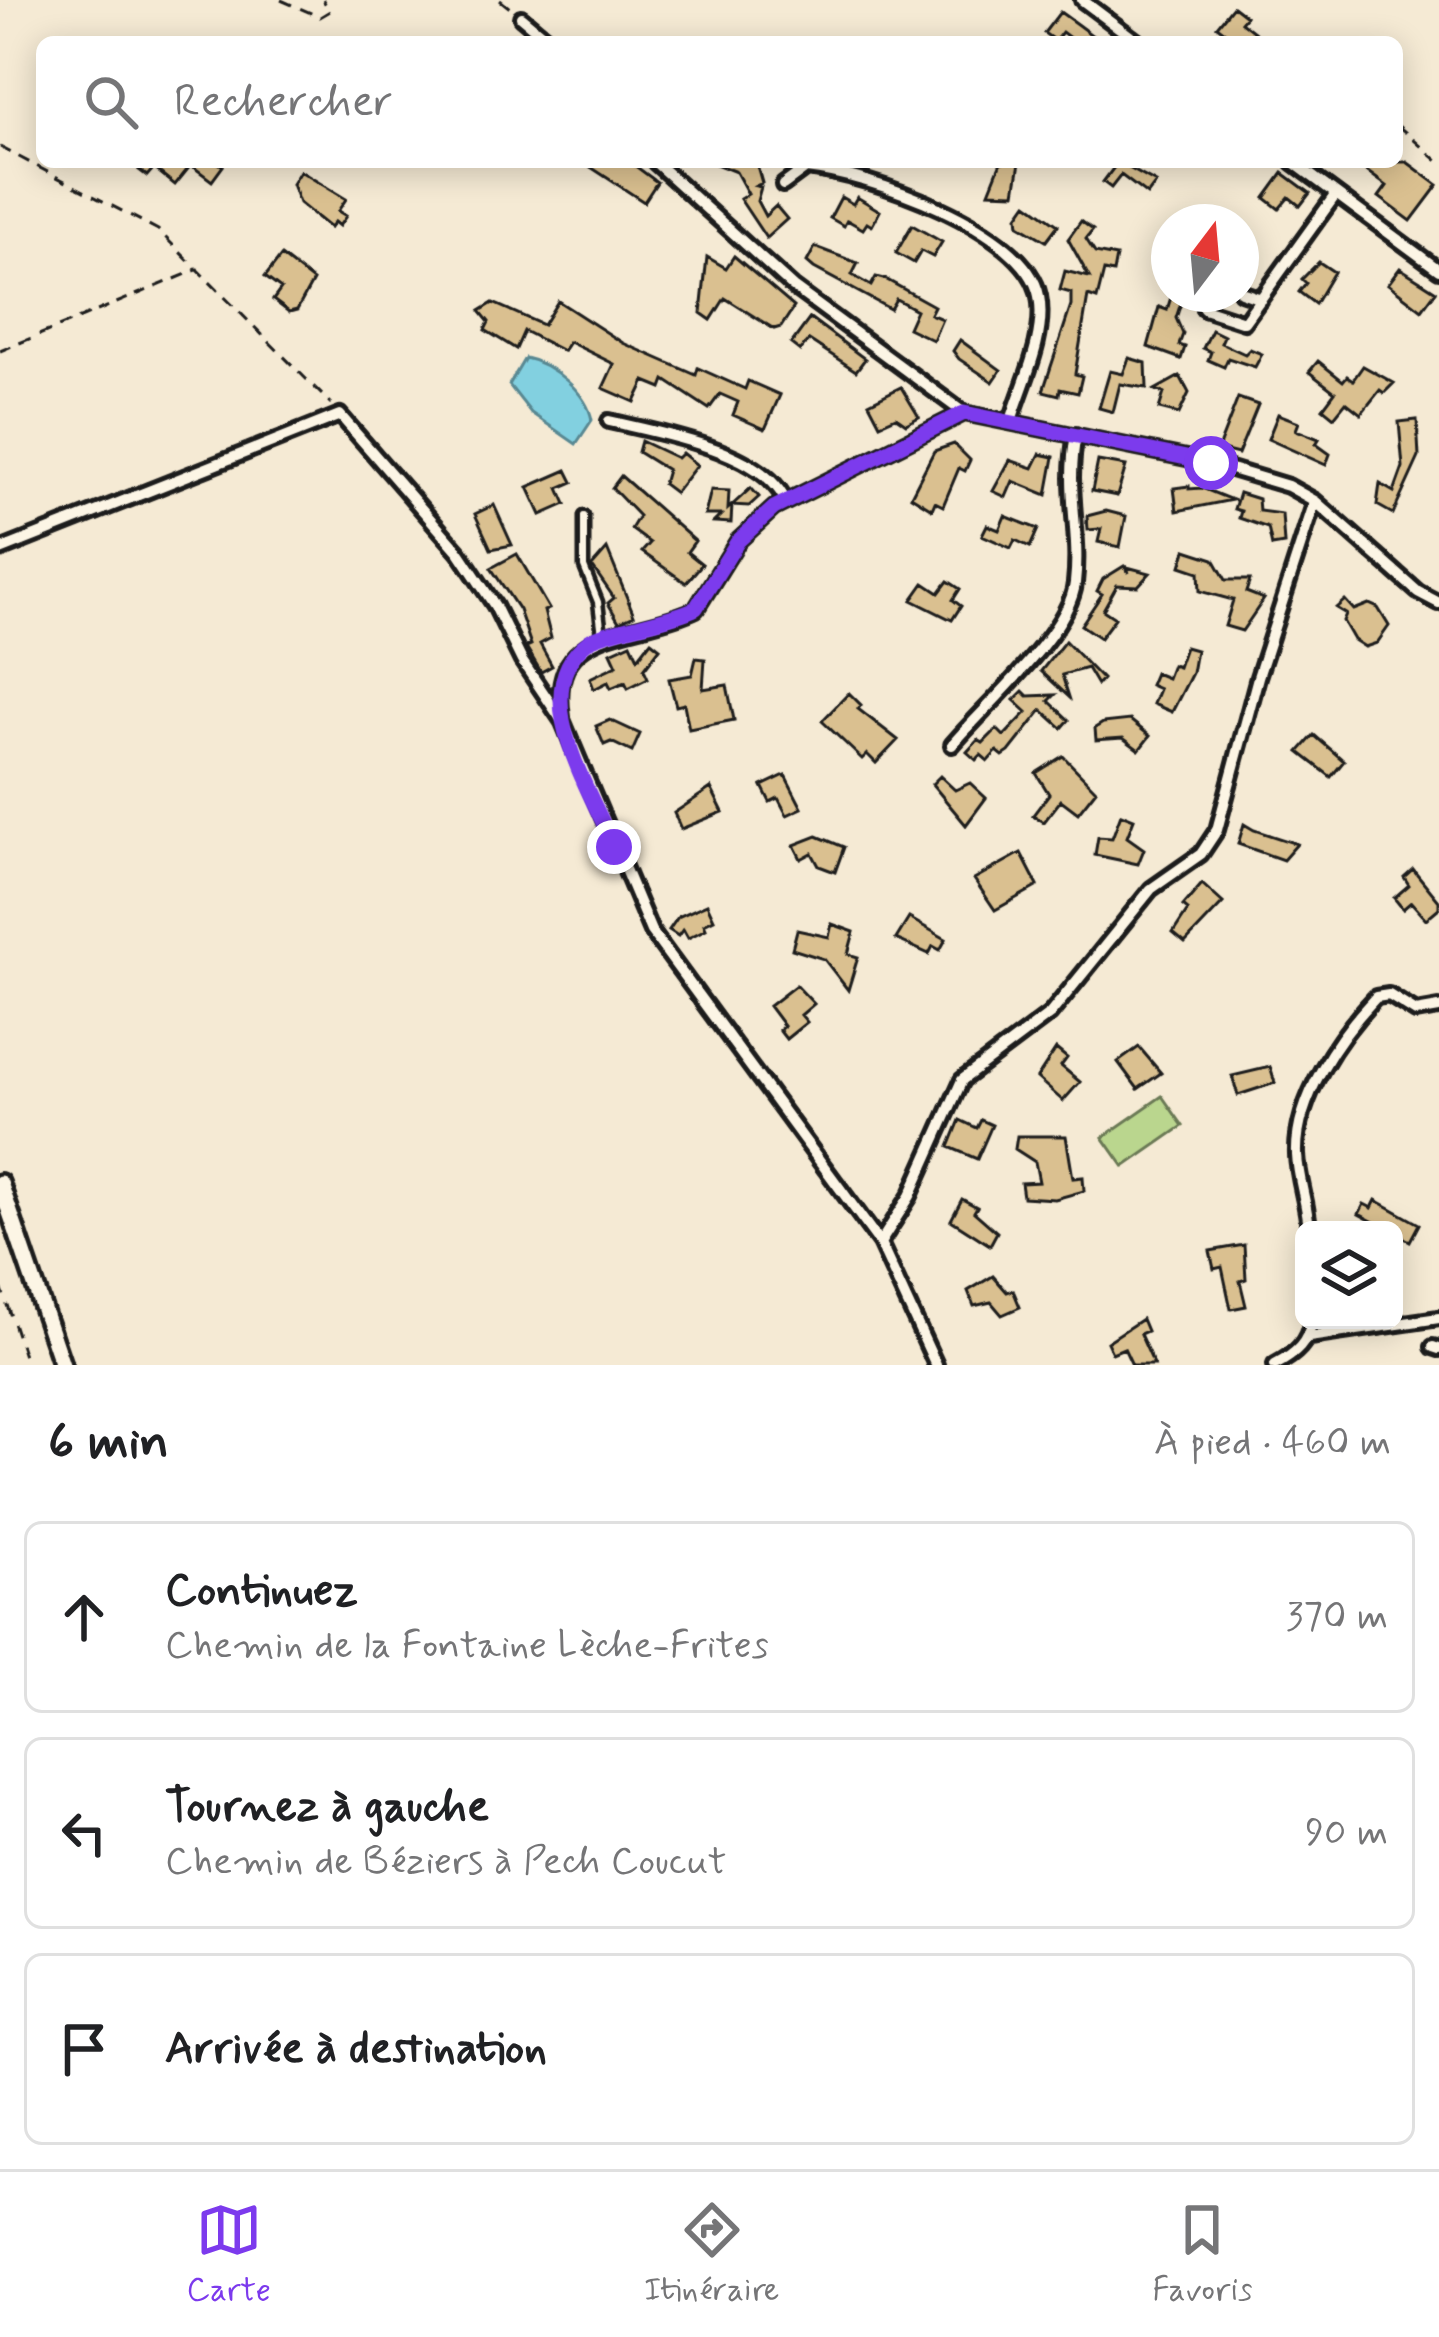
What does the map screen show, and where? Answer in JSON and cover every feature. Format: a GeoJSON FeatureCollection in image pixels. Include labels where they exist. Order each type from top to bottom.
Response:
{"type":"FeatureCollection","features":[{"type":"Feature","properties":{"kind":"main road"},"geometry":{"type":"LineString","coordinates":[[0,1184],[62,1365]]}},
{"type":"Feature","properties":{"kind":"street"},"geometry":{"type":"LineString","coordinates":[[1082,0],[1130,36]]}},
{"type":"Feature","properties":{"kind":"street"},"geometry":{"type":"LineString","coordinates":[[521,17],[544,36]]}},
{"type":"Feature","properties":{"kind":"street"},"geometry":{"type":"LineString","coordinates":[[663,168],[794,287],[964,413],[1211,463],[1288,486],[1315,501],[1418,592],[1439,603]]}},
{"type":"Feature","properties":{"kind":"street"},"geometry":{"type":"LineString","coordinates":[[783,185],[803,168]]}},
{"type":"Feature","properties":{"kind":"street"},"geometry":{"type":"LineString","coordinates":[[820,168],[879,181],[944,208],[1031,275],[1040,298],[1038,334],[1011,421]]}},
{"type":"Feature","properties":{"kind":"street"},"geometry":{"type":"LineString","coordinates":[[1301,168],[1439,270]]}},
{"type":"Feature","properties":{"kind":"street"},"geometry":{"type":"LineString","coordinates":[[1259,302],[1336,194]]}},
{"type":"Feature","properties":{"kind":"street"},"geometry":{"type":"LineString","coordinates":[[1213,312],[1244,322],[1251,312]]}},
{"type":"Feature","properties":{"kind":"street"},"geometry":{"type":"LineString","coordinates":[[563,722],[563,675],[587,641],[676,618],[696,608],[738,541],[785,500],[964,413]]}},
{"type":"Feature","properties":{"kind":"street"},"geometry":{"type":"LineString","coordinates":[[0,550],[340,415],[459,552],[563,722],[651,931],[880,1243],[936,1365]]}},
{"type":"Feature","properties":{"kind":"street"},"geometry":{"type":"LineString","coordinates":[[609,421],[755,468],[774,481],[785,500]]}},
{"type":"Feature","properties":{"kind":"street"},"geometry":{"type":"LineString","coordinates":[[952,745],[1038,650],[1073,595],[1068,478],[1076,435]]}},
{"type":"Feature","properties":{"kind":"street"},"geometry":{"type":"LineString","coordinates":[[880,1243],[910,1196],[962,1080],[1050,1014],[1151,889],[1201,854],[1217,830],[1258,676],[1315,501]]}},
{"type":"Feature","properties":{"kind":"street"},"geometry":{"type":"LineString","coordinates":[[1308,1221],[1297,1158],[1299,1131],[1324,1065],[1376,997],[1389,995],[1416,1012],[1439,1008]]}},
{"type":"Feature","properties":{"kind":"street"},"geometry":{"type":"LineString","coordinates":[[1309,1337],[1439,1318]]}},
{"type":"Feature","properties":{"kind":"street"},"geometry":{"type":"LineString","coordinates":[[1275,1365],[1293,1356],[1310,1329]]}},
{"type":"Feature","properties":{"kind":"lane"},"geometry":{"type":"LineString","coordinates":[[584,516],[584,567],[598,602],[602,635]]}},
{"type":"Feature","properties":{"kind":"path"},"geometry":{"type":"LineString","coordinates":[[281,0],[320,17],[330,11],[323,0]]}},
{"type":"Feature","properties":{"kind":"path"},"geometry":{"type":"LineString","coordinates":[[500,0],[521,17]]}},
{"type":"Feature","properties":{"kind":"path"},"geometry":{"type":"LineString","coordinates":[[1403,129],[1439,162]]}},
{"type":"Feature","properties":{"kind":"path"},"geometry":{"type":"LineString","coordinates":[[0,148],[36,167]]}},
{"type":"Feature","properties":{"kind":"path"},"geometry":{"type":"LineString","coordinates":[[39,168],[158,230],[201,268],[260,338],[340,415]]}},
{"type":"Feature","properties":{"kind":"path"},"geometry":{"type":"LineString","coordinates":[[0,351],[201,268]]}},
{"type":"Feature","properties":{"kind":"path"},"geometry":{"type":"LineString","coordinates":[[0,1284],[27,1365]]}},
{"type":"Feature","properties":{"kind":"green space"},"geometry":{"type":"Polygon","coordinates":[[[1162,1096],[1183,1126],[1124,1167],[1103,1137],[1162,1096]]]}},
{"type":"Feature","properties":{"kind":"water"},"geometry":{"type":"Polygon","coordinates":[[[525,358],[557,373],[589,410],[592,420],[576,444],[531,413],[509,385],[525,358]]]}},
{"type":"Feature","properties":{"kind":"building"},"geometry":{"type":"Polygon","coordinates":[[[1233,6],[1246,16],[1241,22],[1258,35],[1230,36],[1217,26],[1233,6]]]}},
{"type":"Feature","properties":{"kind":"building"},"geometry":{"type":"Polygon","coordinates":[[[1060,12],[1093,36],[1062,32],[1048,36],[1044,33],[1060,12]]]}},
{"type":"Feature","properties":{"kind":"building"},"geometry":{"type":"Polygon","coordinates":[[[1407,162],[1438,185],[1411,221],[1379,197],[1387,186],[1362,168],[1403,168],[1407,162]]]}},
{"type":"Feature","properties":{"kind":"building"},"geometry":{"type":"Polygon","coordinates":[[[154,168],[189,168],[175,185],[154,168]]]}},
{"type":"Feature","properties":{"kind":"building"},"geometry":{"type":"Polygon","coordinates":[[[195,168],[222,168],[212,181],[195,168]]]}},
{"type":"Feature","properties":{"kind":"building"},"geometry":{"type":"Polygon","coordinates":[[[592,168],[638,168],[657,182],[644,202],[592,168]]]}},
{"type":"Feature","properties":{"kind":"building"},"geometry":{"type":"Polygon","coordinates":[[[726,168],[758,168],[762,183],[756,186],[761,187],[757,201],[765,216],[776,206],[787,219],[766,238],[740,199],[748,194],[736,172],[726,168]]]}},
{"type":"Feature","properties":{"kind":"building"},"geometry":{"type":"Polygon","coordinates":[[[999,168],[1019,168],[1015,193],[989,192],[999,168]]]}},
{"type":"Feature","properties":{"kind":"building"},"geometry":{"type":"Polygon","coordinates":[[[1114,168],[1129,168],[1156,183],[1147,195],[1121,175],[1111,188],[1103,182],[1114,168]]]}},
{"type":"Feature","properties":{"kind":"building"},"geometry":{"type":"Polygon","coordinates":[[[300,171],[346,199],[338,211],[346,216],[339,226],[334,222],[330,228],[299,203],[292,184],[300,171]]]}},
{"type":"Feature","properties":{"kind":"building"},"geometry":{"type":"Polygon","coordinates":[[[1283,173],[1310,193],[1300,206],[1289,197],[1279,209],[1265,198],[1283,173]]]}},
{"type":"Feature","properties":{"kind":"building"},"geometry":{"type":"Polygon","coordinates":[[[841,197],[853,204],[857,197],[880,211],[872,226],[867,223],[863,229],[847,220],[844,226],[830,218],[841,197]]]}},
{"type":"Feature","properties":{"kind":"building"},"geometry":{"type":"Polygon","coordinates":[[[1027,203],[1058,225],[1046,241],[1019,225],[1018,216],[1027,203]]]}},
{"type":"Feature","properties":{"kind":"building"},"geometry":{"type":"Polygon","coordinates":[[[1081,221],[1093,230],[1086,239],[1095,253],[1116,257],[1113,273],[1104,271],[1097,299],[1088,296],[1075,374],[1082,376],[1078,393],[1060,389],[1059,395],[1043,391],[1071,306],[1071,293],[1060,290],[1065,271],[1089,277],[1068,239],[1081,221]]]}},
{"type":"Feature","properties":{"kind":"building"},"geometry":{"type":"Polygon","coordinates":[[[912,225],[942,242],[933,257],[921,251],[914,263],[896,253],[912,225]]]}},
{"type":"Feature","properties":{"kind":"building"},"geometry":{"type":"Polygon","coordinates":[[[815,247],[858,263],[852,275],[871,286],[876,277],[887,280],[934,306],[930,314],[942,319],[933,340],[908,328],[916,310],[896,299],[890,309],[814,268],[807,262],[815,247]]]}},
{"type":"Feature","properties":{"kind":"building"},"geometry":{"type":"Polygon","coordinates":[[[281,256],[313,281],[297,310],[289,312],[273,300],[281,289],[265,277],[281,256]]]}},
{"type":"Feature","properties":{"kind":"building"},"geometry":{"type":"Polygon","coordinates":[[[734,256],[794,307],[781,327],[774,329],[725,298],[711,320],[701,313],[707,257],[726,268],[734,256]]]}},
{"type":"Feature","properties":{"kind":"building"},"geometry":{"type":"Polygon","coordinates":[[[1319,262],[1334,272],[1315,304],[1299,292],[1306,283],[1302,279],[1319,262]]]}},
{"type":"Feature","properties":{"kind":"building"},"geometry":{"type":"Polygon","coordinates":[[[1400,268],[1436,291],[1422,310],[1388,284],[1400,268]]]}},
{"type":"Feature","properties":{"kind":"building"},"geometry":{"type":"Polygon","coordinates":[[[558,301],[623,343],[696,375],[698,368],[745,389],[748,381],[780,395],[765,429],[733,415],[738,402],[720,394],[709,409],[665,380],[662,388],[645,381],[635,402],[603,388],[614,364],[569,342],[563,351],[524,331],[516,349],[485,330],[489,322],[480,311],[493,303],[543,325],[558,301]]]}},
{"type":"Feature","properties":{"kind":"building"},"geometry":{"type":"Polygon","coordinates":[[[1158,312],[1178,312],[1183,334],[1179,345],[1185,347],[1181,359],[1148,347],[1158,312]]]}},
{"type":"Feature","properties":{"kind":"building"},"geometry":{"type":"Polygon","coordinates":[[[810,318],[865,359],[856,371],[809,340],[800,351],[791,344],[810,318]]]}},
{"type":"Feature","properties":{"kind":"building"},"geometry":{"type":"Polygon","coordinates":[[[1212,330],[1224,336],[1221,343],[1245,354],[1250,349],[1262,354],[1255,367],[1228,358],[1224,367],[1208,360],[1211,352],[1203,348],[1212,330]]]}},
{"type":"Feature","properties":{"kind":"building"},"geometry":{"type":"Polygon","coordinates":[[[960,340],[1001,370],[993,382],[959,359],[953,351],[960,340]]]}},
{"type":"Feature","properties":{"kind":"building"},"geometry":{"type":"Polygon","coordinates":[[[1129,358],[1146,363],[1147,388],[1120,384],[1113,412],[1099,408],[1110,371],[1123,374],[1129,358]]]}},
{"type":"Feature","properties":{"kind":"building"},"geometry":{"type":"Polygon","coordinates":[[[1318,361],[1343,381],[1347,376],[1353,380],[1363,366],[1394,383],[1384,393],[1380,390],[1361,414],[1346,402],[1334,417],[1323,408],[1335,392],[1309,372],[1318,361]]]}},
{"type":"Feature","properties":{"kind":"building"},"geometry":{"type":"Polygon","coordinates":[[[1180,376],[1189,393],[1179,414],[1159,409],[1164,393],[1155,390],[1180,376]]]}},
{"type":"Feature","properties":{"kind":"building"},"geometry":{"type":"Polygon","coordinates":[[[901,387],[919,417],[906,424],[896,417],[880,424],[869,403],[901,387]]]}},
{"type":"Feature","properties":{"kind":"building"},"geometry":{"type":"Polygon","coordinates":[[[1238,398],[1258,405],[1238,454],[1218,449],[1238,398]]]}},
{"type":"Feature","properties":{"kind":"building"},"geometry":{"type":"Polygon","coordinates":[[[1278,414],[1299,422],[1296,430],[1319,439],[1316,444],[1330,454],[1326,465],[1268,439],[1278,414]]]}},
{"type":"Feature","properties":{"kind":"building"},"geometry":{"type":"Polygon","coordinates":[[[1417,420],[1419,457],[1393,514],[1377,505],[1380,484],[1394,492],[1403,467],[1399,422],[1417,420]]]}},
{"type":"Feature","properties":{"kind":"building"},"geometry":{"type":"Polygon","coordinates":[[[641,441],[677,458],[682,453],[697,465],[675,493],[663,484],[667,470],[638,452],[641,441]]]}},
{"type":"Feature","properties":{"kind":"building"},"geometry":{"type":"Polygon","coordinates":[[[954,444],[970,460],[965,471],[959,468],[943,506],[935,502],[932,509],[911,496],[934,451],[954,444]]]}},
{"type":"Feature","properties":{"kind":"building"},"geometry":{"type":"Polygon","coordinates":[[[1040,454],[1054,457],[1047,495],[1013,481],[1006,497],[993,491],[1010,460],[1033,468],[1040,454]]]}},
{"type":"Feature","properties":{"kind":"building"},"geometry":{"type":"Polygon","coordinates":[[[1098,461],[1126,466],[1117,496],[1092,491],[1098,461]]]}},
{"type":"Feature","properties":{"kind":"building"},"geometry":{"type":"Polygon","coordinates":[[[567,470],[573,482],[559,488],[566,504],[541,515],[528,487],[567,470]]]}},
{"type":"Feature","properties":{"kind":"building"},"geometry":{"type":"Polygon","coordinates":[[[621,476],[695,541],[687,552],[702,564],[686,583],[642,552],[650,543],[631,529],[639,516],[612,488],[621,476]]]}},
{"type":"Feature","properties":{"kind":"building"},"geometry":{"type":"Polygon","coordinates":[[[1189,486],[1232,500],[1177,511],[1174,488],[1189,486]]]}},
{"type":"Feature","properties":{"kind":"building"},"geometry":{"type":"Polygon","coordinates":[[[751,488],[759,497],[749,506],[732,505],[751,488]]]}},
{"type":"Feature","properties":{"kind":"building"},"geometry":{"type":"Polygon","coordinates":[[[711,490],[729,491],[728,509],[732,505],[731,523],[714,522],[721,515],[705,515],[711,490]]]}},
{"type":"Feature","properties":{"kind":"building"},"geometry":{"type":"Polygon","coordinates":[[[1239,493],[1258,499],[1259,511],[1282,514],[1284,544],[1272,546],[1268,528],[1239,518],[1241,511],[1234,509],[1239,493]]]}},
{"type":"Feature","properties":{"kind":"building"},"geometry":{"type":"Polygon","coordinates":[[[494,505],[512,545],[491,549],[475,514],[494,505]]]}},
{"type":"Feature","properties":{"kind":"building"},"geometry":{"type":"Polygon","coordinates":[[[1106,511],[1126,516],[1120,547],[1098,542],[1101,529],[1088,530],[1087,516],[1106,511]]]}},
{"type":"Feature","properties":{"kind":"building"},"geometry":{"type":"Polygon","coordinates":[[[1005,516],[1038,529],[1030,547],[1015,540],[1011,548],[982,535],[987,525],[999,530],[1005,516]]]}},
{"type":"Feature","properties":{"kind":"building"},"geometry":{"type":"Polygon","coordinates":[[[607,549],[634,615],[619,622],[608,603],[614,598],[592,566],[607,549]]]}},
{"type":"Feature","properties":{"kind":"building"},"geometry":{"type":"Polygon","coordinates":[[[1186,550],[1214,559],[1226,580],[1250,580],[1246,592],[1264,599],[1242,631],[1225,626],[1233,600],[1200,591],[1199,572],[1181,566],[1186,550]]]}},
{"type":"Feature","properties":{"kind":"building"},"geometry":{"type":"Polygon","coordinates":[[[517,554],[549,609],[544,611],[551,638],[540,644],[552,666],[541,672],[526,647],[531,645],[519,610],[491,568],[517,554]]]}},
{"type":"Feature","properties":{"kind":"building"},"geometry":{"type":"Polygon","coordinates":[[[1124,566],[1129,573],[1127,567],[1150,573],[1138,586],[1117,585],[1103,610],[1115,618],[1100,638],[1081,625],[1102,594],[1097,591],[1103,579],[1124,566]]]}},
{"type":"Feature","properties":{"kind":"building"},"geometry":{"type":"Polygon","coordinates":[[[948,581],[960,589],[953,600],[961,606],[952,620],[912,600],[924,583],[939,593],[948,581]]]}},
{"type":"Feature","properties":{"kind":"building"},"geometry":{"type":"Polygon","coordinates":[[[1345,600],[1354,610],[1369,604],[1378,608],[1389,626],[1377,643],[1365,647],[1354,640],[1343,621],[1346,614],[1336,608],[1345,600]]]}},
{"type":"Feature","properties":{"kind":"building"},"geometry":{"type":"Polygon","coordinates":[[[651,641],[660,648],[644,669],[648,678],[628,688],[625,682],[611,688],[608,682],[594,689],[590,678],[617,665],[611,652],[631,643],[638,658],[651,641]]]}},
{"type":"Feature","properties":{"kind":"building"},"geometry":{"type":"Polygon","coordinates":[[[1065,641],[1102,679],[1097,685],[1087,668],[1062,675],[1069,697],[1041,671],[1065,641]]]}},
{"type":"Feature","properties":{"kind":"building"},"geometry":{"type":"Polygon","coordinates":[[[1185,647],[1196,650],[1192,673],[1172,712],[1153,704],[1159,689],[1150,685],[1155,673],[1167,678],[1172,665],[1178,667],[1185,647]]]}},
{"type":"Feature","properties":{"kind":"building"},"geometry":{"type":"Polygon","coordinates":[[[696,658],[705,659],[703,689],[727,685],[734,720],[689,729],[684,704],[676,706],[669,679],[692,675],[696,658]]]}},
{"type":"Feature","properties":{"kind":"building"},"geometry":{"type":"Polygon","coordinates":[[[1023,691],[1028,696],[1055,695],[1049,701],[1069,720],[1062,728],[1042,710],[1009,752],[1003,756],[997,751],[988,761],[981,755],[976,760],[967,752],[978,740],[983,743],[997,729],[1004,736],[1027,712],[1014,700],[1023,691]]]}},
{"type":"Feature","properties":{"kind":"building"},"geometry":{"type":"Polygon","coordinates":[[[849,693],[861,705],[858,709],[898,740],[876,763],[867,754],[862,759],[822,721],[849,693]]]}},
{"type":"Feature","properties":{"kind":"building"},"geometry":{"type":"Polygon","coordinates":[[[610,720],[640,734],[632,752],[611,742],[604,745],[596,726],[610,720]]]}},
{"type":"Feature","properties":{"kind":"building"},"geometry":{"type":"Polygon","coordinates":[[[1130,720],[1150,736],[1139,750],[1123,738],[1096,740],[1095,728],[1103,723],[1130,720]]]}},
{"type":"Feature","properties":{"kind":"building"},"geometry":{"type":"Polygon","coordinates":[[[1314,735],[1344,761],[1331,777],[1299,752],[1314,735]]]}},
{"type":"Feature","properties":{"kind":"building"},"geometry":{"type":"Polygon","coordinates":[[[1063,756],[1096,790],[1078,813],[1061,800],[1044,822],[1033,815],[1049,794],[1036,773],[1063,756]]]}},
{"type":"Feature","properties":{"kind":"building"},"geometry":{"type":"Polygon","coordinates":[[[785,775],[802,808],[787,815],[778,798],[770,802],[762,786],[785,775]]]}},
{"type":"Feature","properties":{"kind":"building"},"geometry":{"type":"Polygon","coordinates":[[[940,776],[955,790],[970,783],[986,798],[966,825],[932,784],[940,776]]]}},
{"type":"Feature","properties":{"kind":"building"},"geometry":{"type":"Polygon","coordinates":[[[711,788],[723,812],[681,829],[674,813],[711,788]]]}},
{"type":"Feature","properties":{"kind":"building"},"geometry":{"type":"Polygon","coordinates":[[[1121,814],[1134,819],[1127,837],[1144,849],[1138,864],[1095,855],[1098,837],[1112,838],[1121,814]]]}},
{"type":"Feature","properties":{"kind":"building"},"geometry":{"type":"Polygon","coordinates":[[[1244,824],[1297,844],[1283,860],[1238,844],[1244,824]]]}},
{"type":"Feature","properties":{"kind":"building"},"geometry":{"type":"Polygon","coordinates":[[[817,836],[844,847],[835,872],[819,866],[812,853],[801,859],[794,845],[817,836]]]}},
{"type":"Feature","properties":{"kind":"building"},"geometry":{"type":"Polygon","coordinates":[[[1021,853],[1038,886],[995,910],[974,879],[1021,853]]]}},
{"type":"Feature","properties":{"kind":"building"},"geometry":{"type":"Polygon","coordinates":[[[1413,869],[1439,901],[1439,908],[1426,919],[1411,902],[1403,909],[1394,898],[1409,885],[1404,877],[1413,869]]]}},
{"type":"Feature","properties":{"kind":"building"},"geometry":{"type":"Polygon","coordinates":[[[1202,884],[1223,903],[1185,943],[1173,933],[1188,910],[1183,906],[1202,884]]]}},
{"type":"Feature","properties":{"kind":"building"},"geometry":{"type":"Polygon","coordinates":[[[707,904],[714,919],[704,924],[706,929],[688,938],[683,929],[678,936],[669,930],[678,917],[707,904]]]}},
{"type":"Feature","properties":{"kind":"building"},"geometry":{"type":"Polygon","coordinates":[[[909,918],[946,939],[940,950],[933,946],[929,954],[896,939],[909,918]]]}},
{"type":"Feature","properties":{"kind":"building"},"geometry":{"type":"Polygon","coordinates":[[[832,924],[854,932],[848,954],[858,957],[848,990],[824,959],[792,949],[797,930],[829,937],[832,924]]]}},
{"type":"Feature","properties":{"kind":"building"},"geometry":{"type":"Polygon","coordinates":[[[796,985],[814,1004],[801,1015],[807,1022],[786,1039],[779,1030],[784,1026],[769,1006],[796,985]]]}},
{"type":"Feature","properties":{"kind":"building"},"geometry":{"type":"Polygon","coordinates":[[[1139,1047],[1161,1073],[1138,1089],[1118,1062],[1139,1047]]]}},
{"type":"Feature","properties":{"kind":"building"},"geometry":{"type":"Polygon","coordinates":[[[1056,1049],[1067,1058],[1061,1066],[1080,1082],[1063,1101],[1037,1078],[1056,1049]]]}},
{"type":"Feature","properties":{"kind":"building"},"geometry":{"type":"Polygon","coordinates":[[[1270,1067],[1275,1083],[1238,1095],[1232,1076],[1270,1067]]]}},
{"type":"Feature","properties":{"kind":"building"},"geometry":{"type":"Polygon","coordinates":[[[960,1120],[977,1128],[981,1120],[992,1125],[977,1159],[949,1147],[960,1120]]]}},
{"type":"Feature","properties":{"kind":"building"},"geometry":{"type":"Polygon","coordinates":[[[1017,1136],[1066,1136],[1073,1178],[1083,1177],[1084,1191],[1055,1199],[1023,1197],[1021,1183],[1039,1182],[1035,1162],[1015,1149],[1017,1136]]]}},
{"type":"Feature","properties":{"kind":"building"},"geometry":{"type":"Polygon","coordinates":[[[962,1199],[977,1207],[974,1212],[997,1232],[990,1245],[951,1220],[962,1199]]]}},
{"type":"Feature","properties":{"kind":"building"},"geometry":{"type":"Polygon","coordinates":[[[1376,1200],[1419,1224],[1410,1241],[1403,1237],[1403,1221],[1372,1221],[1359,1214],[1364,1204],[1372,1208],[1376,1200]]]}},
{"type":"Feature","properties":{"kind":"building"},"geometry":{"type":"Polygon","coordinates":[[[1244,1245],[1246,1279],[1240,1281],[1246,1306],[1231,1309],[1222,1267],[1214,1269],[1210,1251],[1244,1245]]]}},
{"type":"Feature","properties":{"kind":"building"},"geometry":{"type":"Polygon","coordinates":[[[993,1276],[1007,1292],[1013,1290],[1020,1307],[1002,1315],[991,1302],[974,1306],[968,1291],[993,1276]]]}},
{"type":"Feature","properties":{"kind":"building"},"geometry":{"type":"Polygon","coordinates":[[[1142,1319],[1147,1331],[1140,1334],[1154,1365],[1132,1365],[1124,1348],[1112,1353],[1107,1342],[1142,1319]]]}},
{"type":"Feature","properties":{"kind":"route"},"geometry":{"type":"LineString","coordinates":[[614,847],[563,724],[559,698],[563,675],[587,641],[676,618],[696,608],[738,541],[785,500],[964,413],[1211,463]]}}]}
